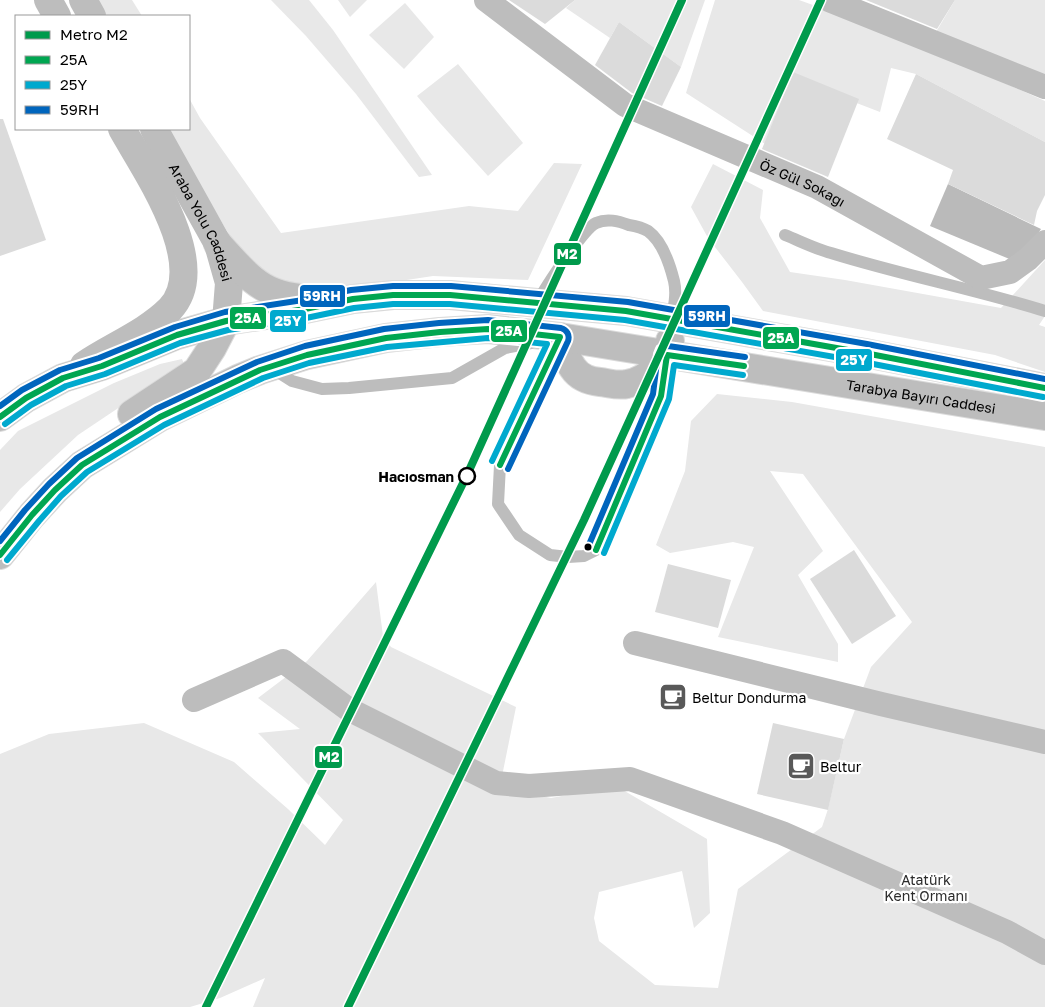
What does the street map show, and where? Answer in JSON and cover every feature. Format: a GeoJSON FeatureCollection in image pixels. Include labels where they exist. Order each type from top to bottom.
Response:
{"type":"FeatureCollection","features":[{"type":"Feature","properties":{"kind":"main road"},"geometry":{"type":"LineString","coordinates":[[48,0],[56,15]]}},
{"type":"Feature","properties":{"kind":"main road"},"geometry":{"type":"LineString","coordinates":[[83,0],[91,15]]}},
{"type":"Feature","properties":{"kind":"main road","name":"Araba Yolu Caddesi"},"geometry":{"type":"LineString","coordinates":[[63,378],[100,354],[144,330],[171,308],[181,288],[184,266],[179,238],[160,194],[123,130]]}},
{"type":"Feature","properties":{"kind":"main road","name":"Araba Yolu Caddesi"},"geometry":{"type":"LineString","coordinates":[[155,130],[218,244],[229,283],[226,321]]}},
{"type":"Feature","properties":{"kind":"main road"},"geometry":{"type":"LineString","coordinates":[[218,244],[253,281],[270,291],[302,298],[353,299]]}},
{"type":"Feature","properties":{"kind":"main road"},"geometry":{"type":"LineString","coordinates":[[0,416],[26,398],[63,378],[102,366],[177,335],[226,321],[305,309],[353,299],[393,295],[450,295],[626,311],[865,353],[1045,388]]}},
{"type":"Feature","properties":{"kind":"main road"},"geometry":{"type":"LineString","coordinates":[[560,336],[573,369],[581,376],[594,381],[627,384],[655,370],[667,355],[670,342],[671,320]]}},
{"type":"Feature","properties":{"kind":"main road"},"geometry":{"type":"LineString","coordinates":[[82,466],[100,442],[125,419],[197,371],[226,321]]}},
{"type":"Feature","properties":{"kind":"main road","name":"Tarabya Bayırı Caddesi"},"geometry":{"type":"LineString","coordinates":[[0,555],[27,520],[55,490],[82,466],[160,417],[238,379],[270,367],[307,355],[386,338],[488,329],[560,336],[1045,416]]}},
{"type":"Feature","properties":{"kind":"street","name":"Öz Gül Sokağı"},"geometry":{"type":"LineString","coordinates":[[486,0],[625,105],[816,187],[981,278],[1010,272],[1028,259],[1045,242]]}},
{"type":"Feature","properties":{"kind":"street"},"geometry":{"type":"LineString","coordinates":[[829,0],[1045,87]]}},
{"type":"Feature","properties":{"kind":"street"},"geometry":{"type":"LineString","coordinates":[[635,643],[881,704],[1045,742]]}},
{"type":"Feature","properties":{"kind":"street"},"geometry":{"type":"LineString","coordinates":[[194,700],[283,661],[348,709],[496,782],[529,786],[630,780],[782,833],[1007,932],[1045,954]]}},
{"type":"Feature","properties":{"kind":"lane"},"geometry":{"type":"LineString","coordinates":[[537,303],[547,285],[582,238],[594,224],[606,219],[646,230],[656,239],[674,282],[674,304],[671,320]]}},
{"type":"Feature","properties":{"kind":"lane"},"geometry":{"type":"LineString","coordinates":[[785,235],[830,253],[936,282],[1000,297],[1045,311]]}},
{"type":"Feature","properties":{"kind":"lane"},"geometry":{"type":"LineString","coordinates":[[560,336],[500,464],[498,504],[520,535],[550,555],[568,558],[584,556],[596,550],[661,396],[667,355]]}},
{"type":"Feature","properties":{"kind":"lane"},"geometry":{"type":"LineString","coordinates":[[270,367],[292,381],[322,389],[443,379],[452,378],[504,348],[560,336]]}},
{"type":"Feature","properties":{"kind":"green space"},"geometry":{"type":"Polygon","coordinates":[[[92,0],[132,0],[141,15],[100,15],[92,0]]]}},
{"type":"Feature","properties":{"kind":"green space"},"geometry":{"type":"Polygon","coordinates":[[[271,0],[309,0],[333,30],[432,175],[419,177],[356,94],[306,36],[271,0]]]}},
{"type":"Feature","properties":{"kind":"green space"},"geometry":{"type":"Polygon","coordinates":[[[338,0],[367,0],[350,17],[338,0]]]}},
{"type":"Feature","properties":{"kind":"green space"},"geometry":{"type":"Polygon","coordinates":[[[575,0],[705,0],[681,67],[619,22],[610,38],[566,8],[575,0]]]}},
{"type":"Feature","properties":{"kind":"green space"},"geometry":{"type":"Polygon","coordinates":[[[715,0],[799,0],[899,36],[1045,101],[1045,142],[916,74],[891,68],[880,112],[802,82],[773,149],[686,93],[715,0]]]}},
{"type":"Feature","properties":{"kind":"green space"},"geometry":{"type":"Polygon","coordinates":[[[955,0],[1045,0],[1045,87],[936,32],[955,0]]]}},
{"type":"Feature","properties":{"kind":"green space"},"geometry":{"type":"Polygon","coordinates":[[[405,3],[434,37],[404,69],[369,35],[405,3]]]}},
{"type":"Feature","properties":{"kind":"green space"},"geometry":{"type":"Polygon","coordinates":[[[458,64],[523,143],[488,176],[417,96],[458,64]]]}},
{"type":"Feature","properties":{"kind":"green space"},"geometry":{"type":"Polygon","coordinates":[[[190,100],[200,118],[281,233],[469,206],[518,211],[554,163],[582,164],[528,280],[433,276],[268,301],[168,130],[190,130],[190,100]]]}},
{"type":"Feature","properties":{"kind":"green space"},"geometry":{"type":"Polygon","coordinates":[[[713,164],[763,190],[760,218],[790,272],[1001,308],[1045,260],[1045,316],[1039,325],[1045,327],[1045,372],[995,355],[763,311],[708,238],[691,207],[713,164]]]}},
{"type":"Feature","properties":{"kind":"green space"},"geometry":{"type":"Polygon","coordinates":[[[182,359],[184,364],[78,435],[20,489],[0,512],[0,450],[18,431],[114,383],[160,364],[182,359]]]}},
{"type":"Feature","properties":{"kind":"green space","name":"Atatürk Kent Ormanı"},"geometry":{"type":"Polygon","coordinates":[[[717,394],[792,402],[1045,447],[1045,1007],[253,1007],[265,978],[220,998],[190,1007],[0,1007],[0,754],[49,734],[144,723],[234,762],[288,809],[325,845],[343,820],[258,733],[300,729],[258,698],[307,661],[376,582],[383,636],[391,647],[516,707],[500,786],[551,798],[616,786],[707,839],[710,913],[694,928],[682,871],[599,892],[594,918],[599,941],[655,985],[718,988],[738,889],[822,827],[844,739],[871,667],[912,622],[803,474],[770,471],[823,551],[798,575],[838,644],[838,662],[718,637],[754,547],[733,542],[670,553],[656,545],[685,471],[691,421],[717,394]]]}},
{"type":"Feature","properties":{"kind":"shaded area"},"geometry":{"type":"Polygon","coordinates":[[[948,184],[1041,229],[1019,263],[930,226],[948,184]]]}},
{"type":"Feature","properties":{"kind":"building"},"geometry":{"type":"Polygon","coordinates":[[[509,0],[575,0],[545,24],[509,0]]]}},
{"type":"Feature","properties":{"kind":"building"},"geometry":{"type":"Polygon","coordinates":[[[866,0],[955,0],[937,29],[866,0]]]}},
{"type":"Feature","properties":{"kind":"building"},"geometry":{"type":"Polygon","coordinates":[[[619,22],[681,67],[662,106],[632,93],[595,65],[619,22]]]}},
{"type":"Feature","properties":{"kind":"building"},"geometry":{"type":"Polygon","coordinates":[[[793,72],[859,99],[828,177],[762,149],[793,72]]]}},
{"type":"Feature","properties":{"kind":"building"},"geometry":{"type":"Polygon","coordinates":[[[916,74],[1045,142],[1045,195],[1037,211],[1034,225],[948,184],[953,170],[887,139],[916,74]]]}},
{"type":"Feature","properties":{"kind":"building"},"geometry":{"type":"Polygon","coordinates":[[[0,119],[3,119],[46,240],[0,256],[0,119]]]}},
{"type":"Feature","properties":{"kind":"building"},"geometry":{"type":"Polygon","coordinates":[[[854,550],[896,616],[852,644],[810,579],[854,550]]]}},
{"type":"Feature","properties":{"kind":"building"},"geometry":{"type":"Polygon","coordinates":[[[668,564],[731,580],[718,628],[655,612],[668,564]]]}},
{"type":"Feature","properties":{"kind":"building","name":"Beltur"},"geometry":{"type":"Polygon","coordinates":[[[773,723],[844,739],[828,810],[757,794],[773,723]]]}},
{"type":"Feature","properties":{"kind":"metro line","name":"M2"},"geometry":{"type":"LineString","coordinates":[[206,1007],[467,475],[682,0]]}},
{"type":"Feature","properties":{"kind":"metro line","name":"M2"},"geometry":{"type":"LineString","coordinates":[[348,1007],[584,520],[821,0]]}},
{"type":"Feature","properties":{"kind":"transit line","name":"59RH"},"geometry":{"type":"LineString","coordinates":[[0,406],[22,390],[60,370],[99,358],[175,327],[225,312],[303,300],[351,290],[393,286],[451,286],[628,302],[867,344],[1045,379]]}},
{"type":"Feature","properties":{"kind":"transit line","name":"25A"},"geometry":{"type":"LineString","coordinates":[[0,417],[26,398],[63,378],[102,366],[177,335],[226,321],[305,309],[353,299],[393,295],[450,295],[626,311],[865,353],[1045,388]]}},
{"type":"Feature","properties":{"kind":"transit line","name":"25Y"},"geometry":{"type":"LineString","coordinates":[[5,424],[31,405],[66,386],[105,374],[180,343],[228,330],[306,318],[354,308],[393,304],[450,304],[625,320],[863,362],[1043,397]]}},
{"type":"Feature","properties":{"kind":"transit line","name":"59RH"},"geometry":{"type":"LineString","coordinates":[[0,541],[49,484],[77,458],[156,409],[257,362],[305,346],[384,329],[488,320],[561,328],[566,331],[569,337],[568,341],[508,469]]}},
{"type":"Feature","properties":{"kind":"transit line","name":"25A"},"geometry":{"type":"LineString","coordinates":[[0,555],[32,515],[82,465],[160,417],[260,370],[307,355],[386,338],[488,329],[560,337],[500,465]]}},
{"type":"Feature","properties":{"kind":"transit line","name":"25Y"},"geometry":{"type":"LineString","coordinates":[[7,560],[61,496],[87,472],[164,425],[263,378],[309,363],[387,347],[488,338],[547,344],[492,461]]}},
{"type":"Feature","properties":{"kind":"transit line","name":"59RH"},"geometry":{"type":"LineString","coordinates":[[588,547],[653,394],[660,349],[668,346],[745,357]]}},
{"type":"Feature","properties":{"kind":"transit line","name":"25A"},"geometry":{"type":"LineString","coordinates":[[596,550],[661,396],[667,355],[744,366]]}},
{"type":"Feature","properties":{"kind":"transit line","name":"25Y"},"geometry":{"type":"LineString","coordinates":[[604,553],[669,399],[674,365],[743,375]]}},
{"type":"Feature","properties":{"kind":"place","name":"Hacıosman"},"geometry":{"type":"Point","coordinates":[467,476]}},
{"type":"Feature","properties":{"kind":"place","name":"Beltur Dondurma"},"geometry":{"type":"Point","coordinates":[673,697]}},
{"type":"Feature","properties":{"kind":"place","name":"Beltur"},"geometry":{"type":"Point","coordinates":[801,766]}}]}
